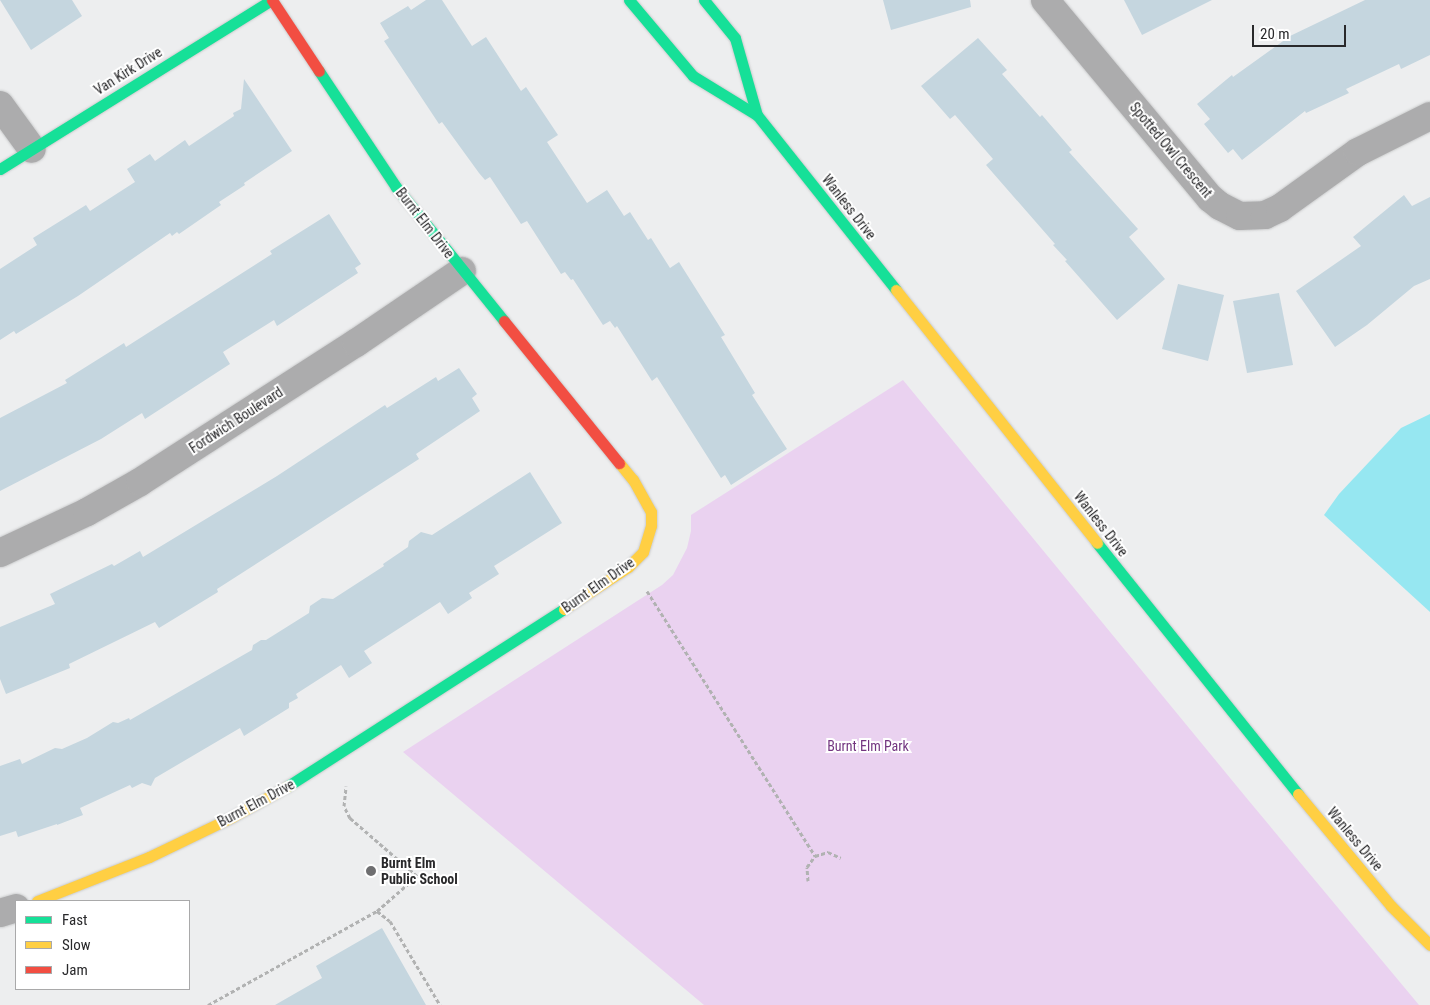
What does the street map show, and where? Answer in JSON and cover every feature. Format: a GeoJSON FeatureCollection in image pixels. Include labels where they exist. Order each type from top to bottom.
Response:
{"type":"FeatureCollection","features":[{"type":"Feature","properties":{"kind":"street","name":"Van Kirk Drive"},"geometry":{"type":"LineString","coordinates":[[0,169],[272,0]]}},
{"type":"Feature","properties":{"kind":"street","name":"Burnt Elm Drive"},"geometry":{"type":"LineString","coordinates":[[40,900],[149,857],[232,817],[300,780],[620,573],[643,552],[651,525],[651,512],[638,488],[396,187],[272,0]]}},
{"type":"Feature","properties":{"kind":"street","name":"Wanless Drive"},"geometry":{"type":"LineString","coordinates":[[629,0],[693,76],[757,115],[1261,749],[1391,906],[1430,946]]}},
{"type":"Feature","properties":{"kind":"street","name":"Wanless Drive"},"geometry":{"type":"LineString","coordinates":[[704,0],[735,38],[757,115]]}},
{"type":"Feature","properties":{"kind":"street","name":"Spotted Owl Crescent"},"geometry":{"type":"LineString","coordinates":[[1045,0],[1210,198],[1230,212],[1240,216],[1266,215],[1280,208],[1358,152],[1430,116]]}},
{"type":"Feature","properties":{"kind":"street"},"geometry":{"type":"LineString","coordinates":[[0,105],[32,149]]}},
{"type":"Feature","properties":{"kind":"street","name":"Fordwich Boulevard"},"geometry":{"type":"LineString","coordinates":[[0,553],[87,512],[140,482],[356,343],[462,271]]}},
{"type":"Feature","properties":{"kind":"street"},"geometry":{"type":"LineString","coordinates":[[0,913],[15,908]]}},
{"type":"Feature","properties":{"kind":"path"},"geometry":{"type":"LineString","coordinates":[[647,591],[815,856]]}},
{"type":"Feature","properties":{"kind":"path"},"geometry":{"type":"LineString","coordinates":[[208,1005],[377,912],[417,876],[350,818],[344,806],[346,786]]}},
{"type":"Feature","properties":{"kind":"path"},"geometry":{"type":"LineString","coordinates":[[808,881],[807,867],[815,856],[828,852],[841,858]]}},
{"type":"Feature","properties":{"kind":"path"},"geometry":{"type":"LineString","coordinates":[[377,912],[390,921],[440,1005]]}},
{"type":"Feature","properties":{"kind":"green space","name":"Burnt Elm Park"},"geometry":{"type":"Polygon","coordinates":[[[903,380],[1419,1005],[704,1005],[403,752],[662,585],[673,575],[687,548],[691,531],[691,515],[903,380]]]}},
{"type":"Feature","properties":{"kind":"water"},"geometry":{"type":"Polygon","coordinates":[[[1430,414],[1430,612],[1324,515],[1339,494],[1401,428],[1430,414]]]}},
{"type":"Feature","properties":{"kind":"building"},"geometry":{"type":"Polygon","coordinates":[[[0,0],[72,0],[82,16],[31,50],[0,0]]]}},
{"type":"Feature","properties":{"kind":"building"},"geometry":{"type":"Polygon","coordinates":[[[426,0],[442,0],[472,46],[486,37],[521,91],[526,87],[558,135],[547,142],[587,203],[607,190],[624,216],[630,212],[648,240],[651,238],[670,268],[679,262],[725,335],[721,337],[755,393],[752,395],[787,449],[731,485],[725,475],[721,478],[657,377],[652,381],[617,326],[615,328],[610,321],[603,325],[573,279],[571,280],[565,272],[561,274],[527,221],[521,224],[490,177],[485,180],[442,122],[439,124],[384,41],[389,38],[380,23],[408,6],[411,10],[426,0]]]}},
{"type":"Feature","properties":{"kind":"building"},"geometry":{"type":"Polygon","coordinates":[[[883,0],[970,0],[971,7],[891,30],[883,0]]]}},
{"type":"Feature","properties":{"kind":"building"},"geometry":{"type":"Polygon","coordinates":[[[1124,0],[1212,0],[1142,35],[1124,0]]]}},
{"type":"Feature","properties":{"kind":"building"},"geometry":{"type":"Polygon","coordinates":[[[1365,0],[1430,0],[1430,55],[1401,69],[1399,64],[1346,89],[1349,93],[1306,113],[1305,111],[1242,160],[1233,149],[1228,153],[1204,124],[1210,119],[1197,104],[1232,75],[1233,77],[1290,36],[1365,0]]]}},
{"type":"Feature","properties":{"kind":"building"},"geometry":{"type":"Polygon","coordinates":[[[978,38],[1007,70],[1002,74],[1040,117],[1042,115],[1072,150],[1069,152],[1138,229],[1129,237],[1165,279],[1117,320],[1065,261],[1067,260],[1053,245],[1055,244],[986,165],[993,159],[955,115],[950,119],[921,86],[978,38]]]}},
{"type":"Feature","properties":{"kind":"building"},"geometry":{"type":"Polygon","coordinates":[[[244,79],[292,151],[244,183],[245,185],[219,202],[221,205],[179,234],[177,232],[172,236],[170,233],[78,296],[16,334],[14,331],[0,340],[0,269],[37,245],[33,238],[86,205],[90,211],[135,182],[127,169],[150,154],[155,161],[185,140],[189,146],[234,116],[233,113],[241,109],[244,79]]]}},
{"type":"Feature","properties":{"kind":"building"},"geometry":{"type":"Polygon","coordinates":[[[1404,195],[1412,206],[1430,197],[1430,279],[1414,286],[1367,325],[1335,347],[1296,291],[1361,246],[1353,237],[1404,195]]]}},
{"type":"Feature","properties":{"kind":"building"},"geometry":{"type":"Polygon","coordinates":[[[329,214],[361,264],[355,268],[358,273],[277,326],[274,320],[223,352],[230,364],[145,419],[142,413],[101,439],[0,491],[0,418],[67,383],[65,380],[124,343],[126,347],[272,254],[270,251],[329,214]]]}},
{"type":"Feature","properties":{"kind":"building"},"geometry":{"type":"Polygon","coordinates":[[[1178,284],[1224,295],[1208,361],[1162,349],[1178,284]]]}},
{"type":"Feature","properties":{"kind":"building"},"geometry":{"type":"Polygon","coordinates":[[[1279,293],[1293,365],[1247,373],[1233,301],[1279,293]]]}},
{"type":"Feature","properties":{"kind":"building"},"geometry":{"type":"Polygon","coordinates":[[[459,368],[477,394],[472,398],[480,411],[416,454],[419,459],[217,589],[218,592],[159,628],[155,622],[69,664],[70,668],[6,694],[0,679],[0,627],[55,604],[50,594],[112,564],[114,566],[140,551],[143,557],[277,476],[385,405],[387,408],[436,377],[438,381],[459,368]]]}},
{"type":"Feature","properties":{"kind":"building"},"geometry":{"type":"Polygon","coordinates":[[[530,472],[562,523],[494,566],[499,574],[469,593],[472,598],[448,614],[440,602],[364,651],[372,663],[349,678],[341,665],[296,694],[298,698],[289,703],[289,708],[244,736],[240,728],[155,778],[151,786],[142,783],[132,788],[130,785],[80,808],[83,815],[18,837],[16,831],[0,836],[0,766],[20,759],[22,764],[55,748],[62,749],[87,738],[113,722],[118,723],[129,718],[130,720],[252,650],[253,645],[261,640],[266,640],[309,613],[310,606],[322,598],[333,599],[384,566],[383,564],[408,547],[409,541],[421,532],[432,535],[530,472]]]}},
{"type":"Feature","properties":{"kind":"building"},"geometry":{"type":"Polygon","coordinates":[[[382,928],[426,1005],[275,1005],[322,978],[316,966],[382,928]]]}},
{"type":"Feature","properties":{"kind":"traffic: fast"},"geometry":{"type":"LineString","coordinates":[[0,169],[272,0]]}},
{"type":"Feature","properties":{"kind":"traffic: fast"},"geometry":{"type":"LineString","coordinates":[[629,0],[693,76],[757,115],[896,290]]}},
{"type":"Feature","properties":{"kind":"traffic: fast"},"geometry":{"type":"LineString","coordinates":[[704,0],[735,38],[757,115]]}},
{"type":"Feature","properties":{"kind":"traffic: fast"},"geometry":{"type":"LineString","coordinates":[[319,71],[396,187],[504,321]]}},
{"type":"Feature","properties":{"kind":"traffic: fast"},"geometry":{"type":"LineString","coordinates":[[1097,543],[1298,794]]}},
{"type":"Feature","properties":{"kind":"traffic: fast"},"geometry":{"type":"LineString","coordinates":[[288,786],[564,609]]}},
{"type":"Feature","properties":{"kind":"traffic: slow"},"geometry":{"type":"LineString","coordinates":[[896,290],[1097,543]]}},
{"type":"Feature","properties":{"kind":"traffic: slow"},"geometry":{"type":"LineString","coordinates":[[564,609],[628,567],[643,552],[651,525],[651,512],[633,480],[619,463]]}},
{"type":"Feature","properties":{"kind":"traffic: slow"},"geometry":{"type":"LineString","coordinates":[[40,900],[149,857],[232,817],[288,786]]}},
{"type":"Feature","properties":{"kind":"traffic: slow"},"geometry":{"type":"LineString","coordinates":[[1298,794],[1391,906],[1430,945]]}},
{"type":"Feature","properties":{"kind":"traffic: jam"},"geometry":{"type":"LineString","coordinates":[[272,0],[319,71]]}},
{"type":"Feature","properties":{"kind":"traffic: jam"},"geometry":{"type":"LineString","coordinates":[[504,321],[619,463]]}},
{"type":"Feature","properties":{"kind":"place","name":"Burnt Elm Public School"},"geometry":{"type":"Point","coordinates":[371,871]}}]}
